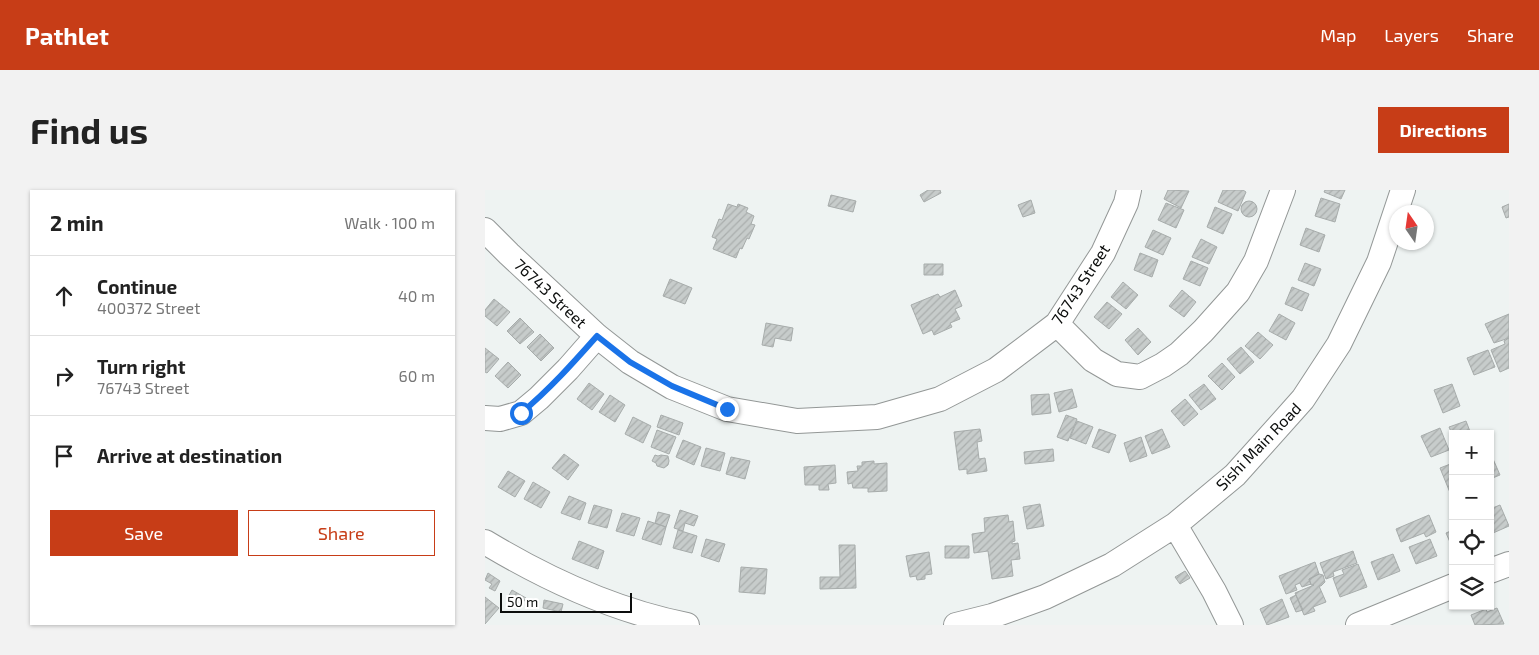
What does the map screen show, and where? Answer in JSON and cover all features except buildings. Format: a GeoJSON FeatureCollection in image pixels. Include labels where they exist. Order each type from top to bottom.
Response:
{"type":"FeatureCollection","features":[{"type":"Feature","properties":{"kind":"street","name":"76743 Street"},"geometry":{"type":"LineString","coordinates":[[485,230],[597,336],[630,362],[672,386],[727,409],[797,421],[877,417],[940,399],[996,370],[1057,324],[1103,253],[1126,203],[1129,190]]}},
{"type":"Feature","properties":{"kind":"street"},"geometry":{"type":"LineString","coordinates":[[1057,324],[1093,360],[1117,374],[1140,377],[1163,366],[1197,337],[1238,292],[1256,261],[1283,190]]}},
{"type":"Feature","properties":{"kind":"street","name":"Sishi Main Road"},"geometry":{"type":"LineString","coordinates":[[956,625],[992,616],[1045,597],[1112,566],[1175,524],[1235,475],[1303,400],[1339,344],[1379,262],[1403,190]]}},
{"type":"Feature","properties":{"kind":"street"},"geometry":{"type":"LineString","coordinates":[[485,418],[501,419],[521,413],[568,369],[597,336]]}},
{"type":"Feature","properties":{"kind":"street"},"geometry":{"type":"LineString","coordinates":[[1175,524],[1214,591],[1231,625]]}},
{"type":"Feature","properties":{"kind":"street"},"geometry":{"type":"LineString","coordinates":[[485,542],[555,581],[613,605],[687,625]]}},
{"type":"Feature","properties":{"kind":"street"},"geometry":{"type":"LineString","coordinates":[[1494,570],[1509,564]]}},
{"type":"Feature","properties":{"kind":"street"},"geometry":{"type":"LineString","coordinates":[[1358,625],[1449,588]]}},
{"type":"Feature","properties":{"kind":"route"},"geometry":{"type":"LineString","coordinates":[[521,413],[568,369],[597,336],[630,362],[672,386],[727,409]]}}]}
